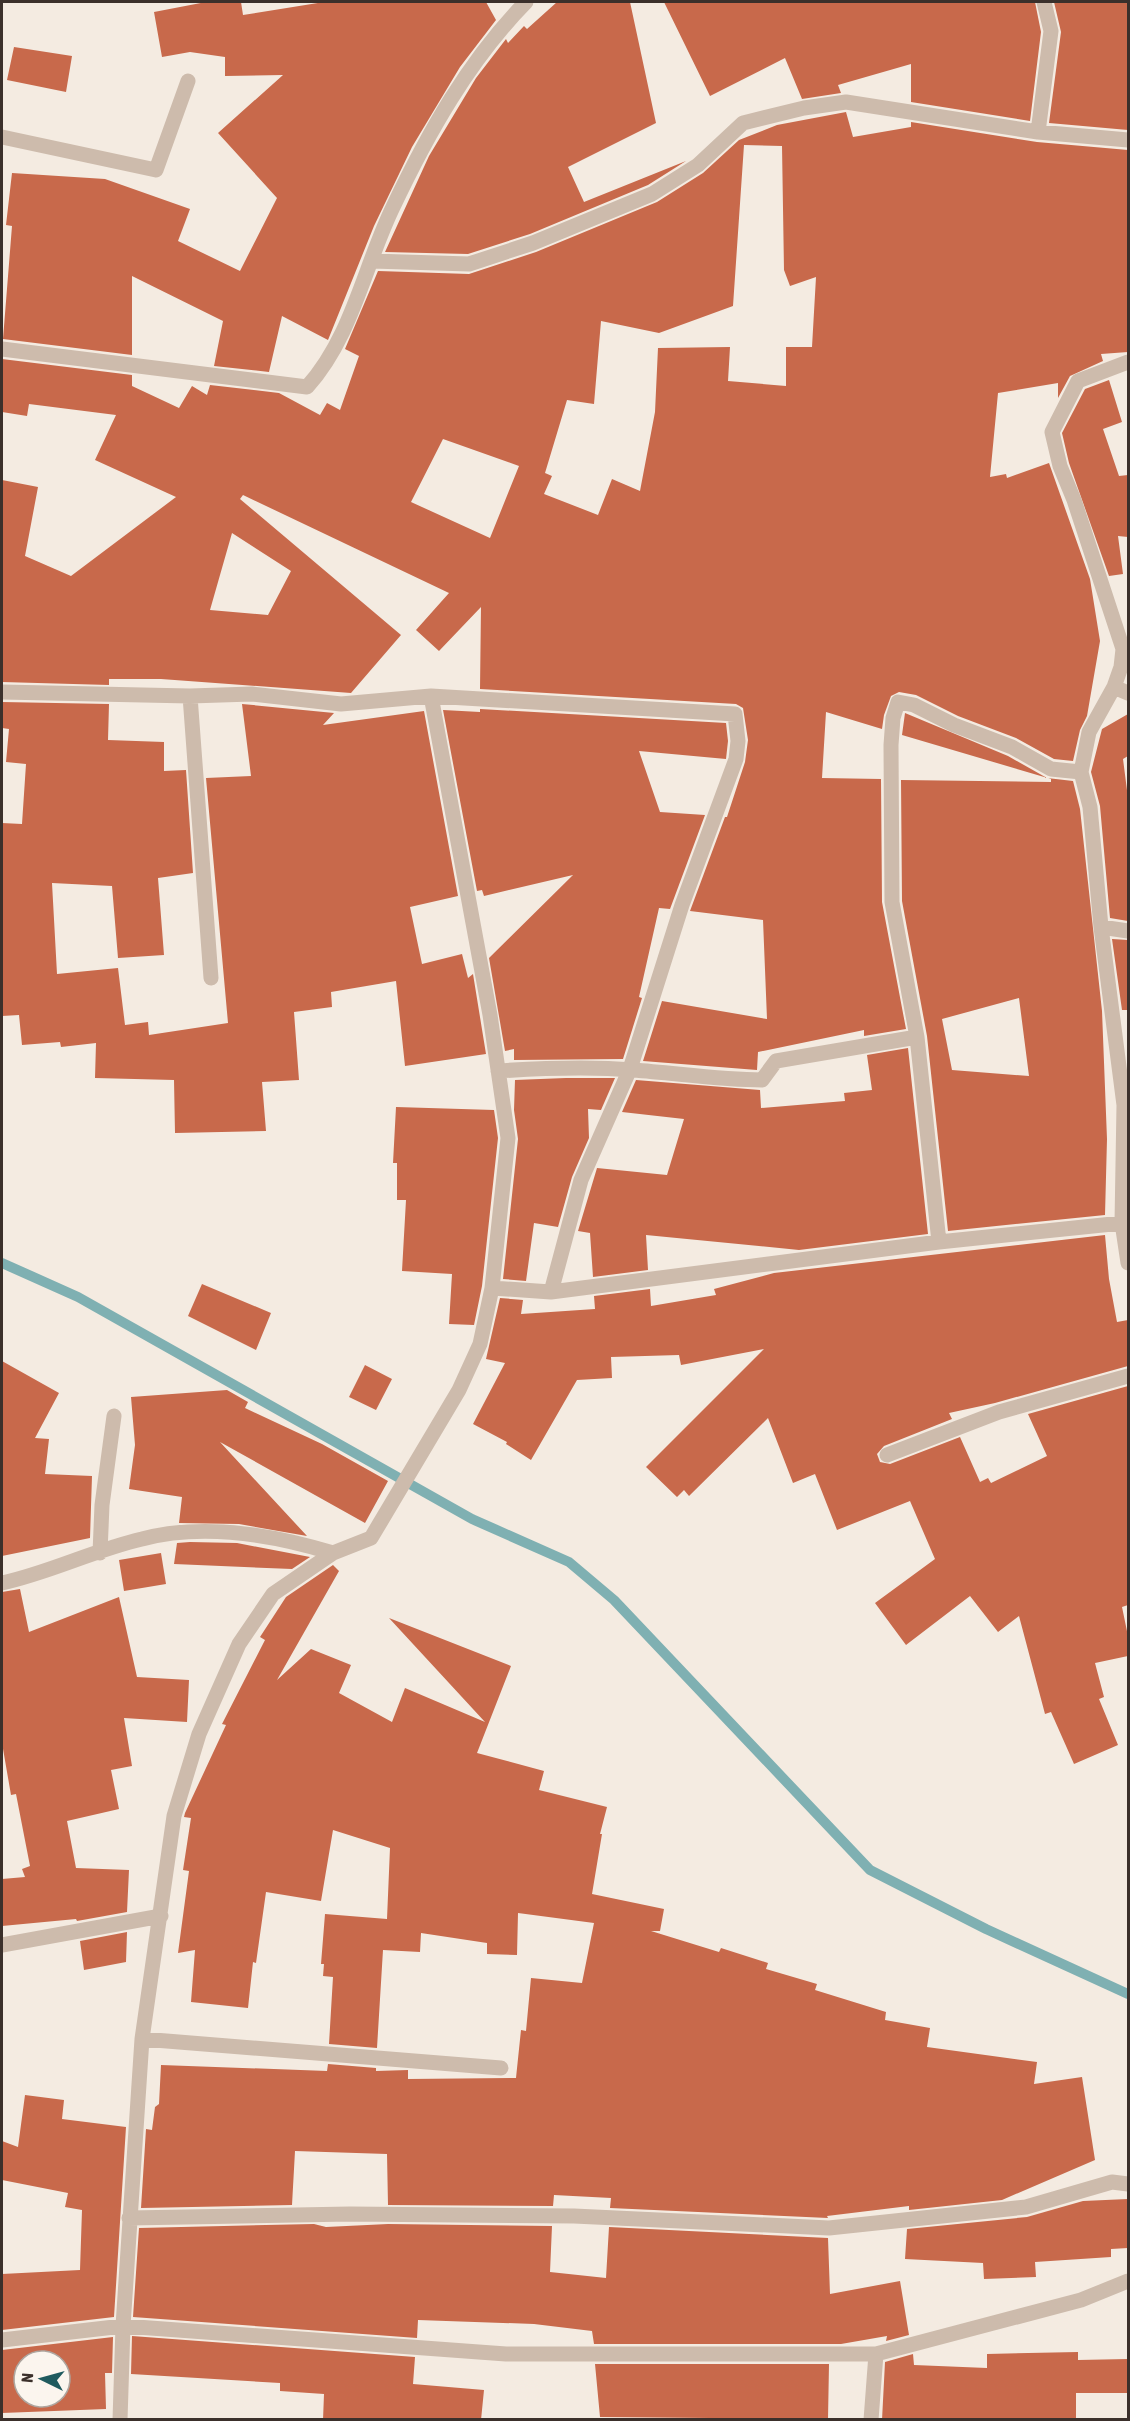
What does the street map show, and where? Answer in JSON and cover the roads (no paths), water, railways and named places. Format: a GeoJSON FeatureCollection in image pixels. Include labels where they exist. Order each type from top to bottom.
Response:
{"type":"FeatureCollection","features":[{"type":"Feature","properties":{"kind":"street"},"geometry":{"type":"LineString","coordinates":[[2,349],[307,387],[322,370],[336,347],[392,208],[471,66],[526,2]]}},
{"type":"Feature","properties":{"kind":"street"},"geometry":{"type":"LineString","coordinates":[[1038,132],[1051,31],[1044,2]]}},
{"type":"Feature","properties":{"kind":"street"},"geometry":{"type":"LineString","coordinates":[[2,136],[156,170],[188,81]]}},
{"type":"Feature","properties":{"kind":"street"},"geometry":{"type":"LineString","coordinates":[[372,261],[469,264],[533,243],[652,194],[698,165],[743,123],[804,108],[846,102],[1038,132],[1128,140]]}},
{"type":"Feature","properties":{"kind":"street"},"geometry":{"type":"LineString","coordinates":[[1128,363],[1078,381],[1052,432],[1060,466],[1074,500],[1123,649],[1121,667],[1114,687],[1089,732],[1082,772],[1090,807],[1101,927],[1124,1105],[1122,1223],[1128,1263]]}},
{"type":"Feature","properties":{"kind":"street"},"geometry":{"type":"LineString","coordinates":[[1114,687],[1128,693]]}},
{"type":"Feature","properties":{"kind":"street"},"geometry":{"type":"LineString","coordinates":[[2,692],[190,696],[252,694],[341,704],[430,696],[735,714],[738,741],[736,759],[682,905],[630,1069],[581,1180],[551,1292]]}},
{"type":"Feature","properties":{"kind":"street"},"geometry":{"type":"LineString","coordinates":[[190,696],[211,978]]}},
{"type":"Feature","properties":{"kind":"street"},"geometry":{"type":"LineString","coordinates":[[120,2420],[129,2218],[142,2039],[174,1816],[199,1734],[213,1697],[239,1644],[273,1594],[333,1553],[371,1538],[459,1390],[480,1344],[492,1288],[508,1138],[430,696]]}},
{"type":"Feature","properties":{"kind":"street"},"geometry":{"type":"LineString","coordinates":[[939,1242],[916,1037],[892,902],[891,746],[893,718],[898,702],[914,705],[954,725],[1012,747],[1051,769],[1082,772]]}},
{"type":"Feature","properties":{"kind":"street"},"geometry":{"type":"LineString","coordinates":[[1101,927],[1128,931]]}},
{"type":"Feature","properties":{"kind":"street"},"geometry":{"type":"LineString","coordinates":[[498,1071],[554,1067],[630,1069],[736,1080],[762,1080],[776,1061],[916,1037]]}},
{"type":"Feature","properties":{"kind":"street"},"geometry":{"type":"LineString","coordinates":[[492,1288],[551,1292],[939,1242],[1122,1223]]}},
{"type":"Feature","properties":{"kind":"street"},"geometry":{"type":"LineString","coordinates":[[887,1455],[999,1412],[1128,1376]]}},
{"type":"Feature","properties":{"kind":"street"},"geometry":{"type":"LineString","coordinates":[[100,1553],[102,1505],[114,1416]]}},
{"type":"Feature","properties":{"kind":"street"},"geometry":{"type":"LineString","coordinates":[[2,1583],[157,1536],[219,1533],[284,1539],[333,1553]]}},
{"type":"Feature","properties":{"kind":"street"},"geometry":{"type":"LineString","coordinates":[[2,1945],[161,1916]]}},
{"type":"Feature","properties":{"kind":"street"},"geometry":{"type":"LineString","coordinates":[[142,2039],[501,2068]]}},
{"type":"Feature","properties":{"kind":"street"},"geometry":{"type":"LineString","coordinates":[[129,2218],[350,2214],[574,2216],[829,2228],[1026,2207],[1113,2182],[1128,2184]]}},
{"type":"Feature","properties":{"kind":"street"},"geometry":{"type":"LineString","coordinates":[[2,2340],[123,2326],[506,2354],[876,2354],[1060,2306],[1128,2281]]}},
{"type":"Feature","properties":{"kind":"street"},"geometry":{"type":"LineString","coordinates":[[871,2420],[876,2354]]}},
{"type":"Feature","properties":{"kind":"waterway"},"geometry":{"type":"LineString","coordinates":[[2,1263],[78,1297],[472,1519],[569,1562],[614,1600],[870,1870],[986,1929],[1128,1994]]}}]}
